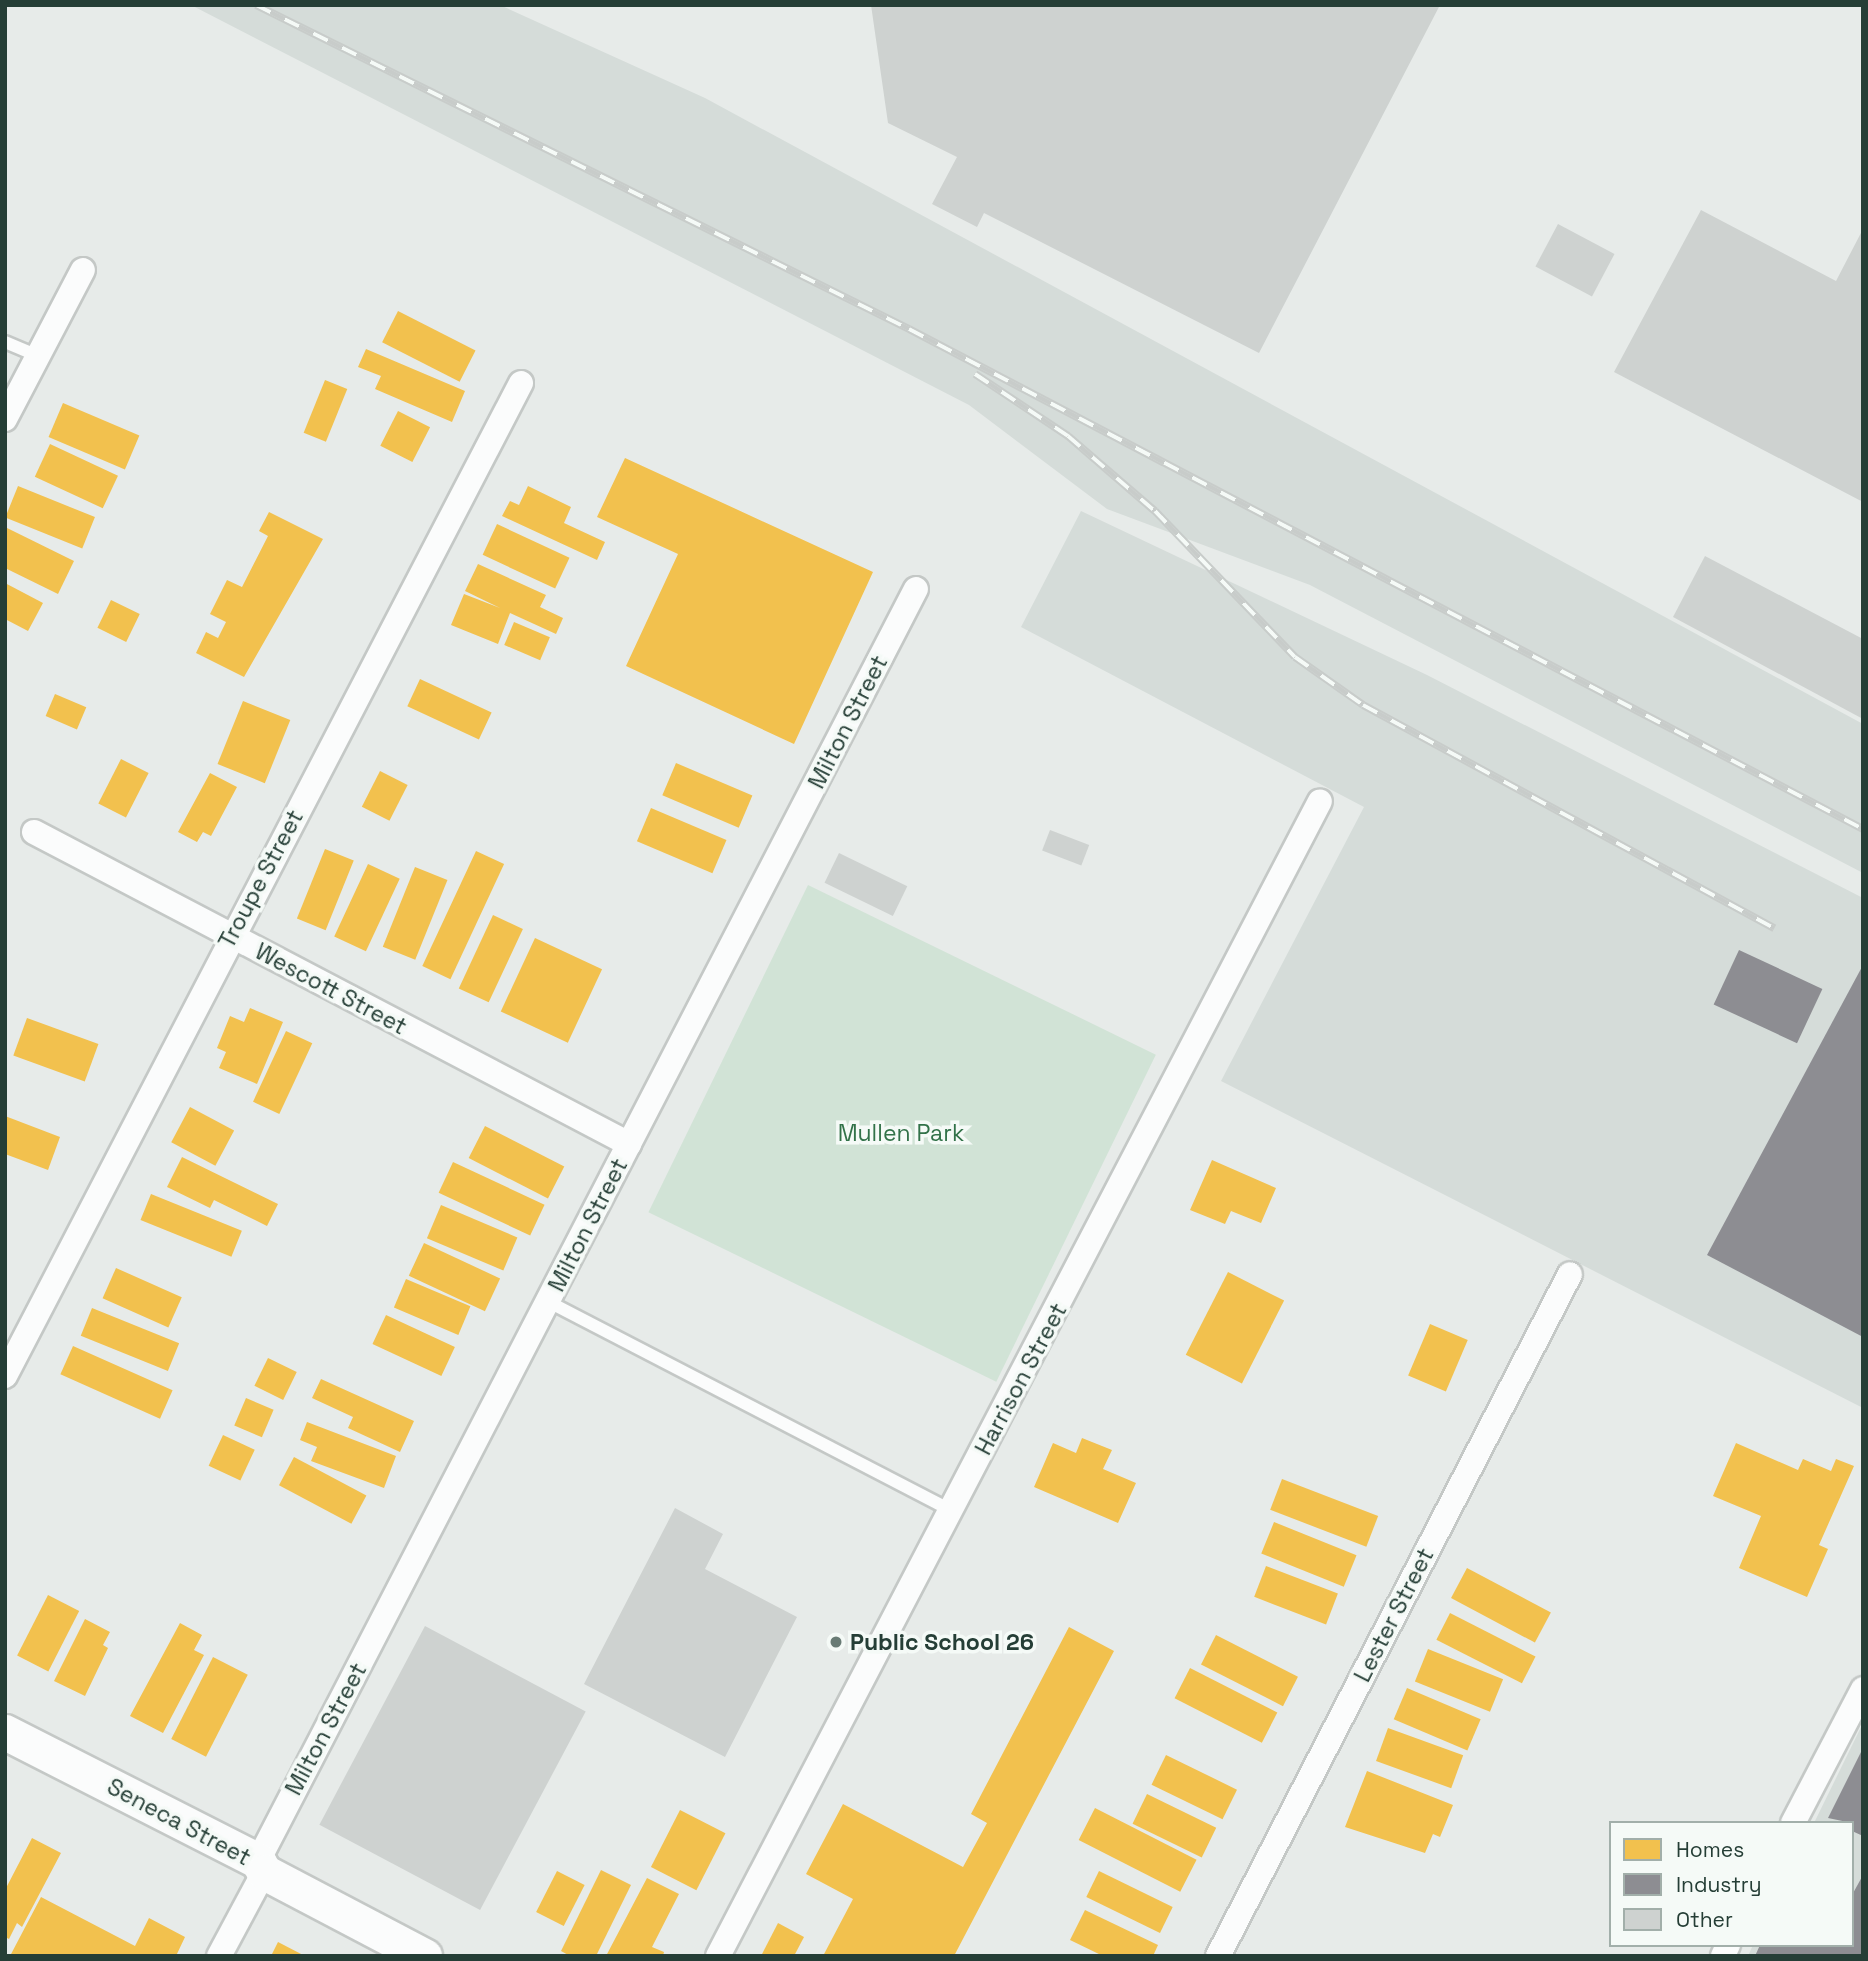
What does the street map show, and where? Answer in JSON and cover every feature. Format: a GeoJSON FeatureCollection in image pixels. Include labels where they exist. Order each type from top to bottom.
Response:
{"type":"FeatureCollection","features":[{"type":"Feature","properties":{"kind":"main road","name":"Seneca Street"},"geometry":{"type":"LineString","coordinates":[[5,1732],[261,1866],[424,1956]]}},
{"type":"Feature","properties":{"kind":"street"},"geometry":{"type":"LineString","coordinates":[[5,419],[83,270]]}},
{"type":"Feature","properties":{"kind":"street","name":"Troupe Street"},"geometry":{"type":"LineString","coordinates":[[5,1376],[231,936],[521,383]]}},
{"type":"Feature","properties":{"kind":"street","name":"Milton Street"},"geometry":{"type":"LineString","coordinates":[[219,1956],[261,1866],[629,1144],[916,589]]}},
{"type":"Feature","properties":{"kind":"street","name":"Harrison Street"},"geometry":{"type":"LineString","coordinates":[[718,1956],[1320,801]]}},
{"type":"Feature","properties":{"kind":"street","name":"Wescott Street"},"geometry":{"type":"LineString","coordinates":[[34,832],[629,1144]]}},
{"type":"Feature","properties":{"kind":"street","name":"Lester Street"},"geometry":{"type":"LineString","coordinates":[[1218,1956],[1570,1274]]}},
{"type":"Feature","properties":{"kind":"street"},"geometry":{"type":"LineString","coordinates":[[1794,1821],[1863,1689]]}},
{"type":"Feature","properties":{"kind":"lane"},"geometry":{"type":"LineString","coordinates":[[5,342],[38,356]]}},
{"type":"Feature","properties":{"kind":"lane"},"geometry":{"type":"LineString","coordinates":[[549,1301],[952,1511]]}},
{"type":"Feature","properties":{"kind":"shaded area"},"geometry":{"type":"Polygon","coordinates":[[[191,5],[500,5],[705,98],[1863,724],[1863,873],[1310,585],[1107,509],[969,405],[191,5]]]}},
{"type":"Feature","properties":{"kind":"shaded area"},"geometry":{"type":"Polygon","coordinates":[[[1081,511],[1427,675],[1863,898],[1863,1408],[1221,1081],[1364,807],[1021,627],[1081,511]]]}},
{"type":"Feature","properties":{"kind":"shaded area"},"geometry":{"type":"Polygon","coordinates":[[[1863,1723],[1863,1956],[1748,1956],[1752,1947],[1854,1947],[1854,1821],[1815,1821],[1863,1723]]]}},
{"type":"Feature","properties":{"kind":"green space","name":"Mullen Park"},"geometry":{"type":"Polygon","coordinates":[[[808,885],[1156,1055],[996,1382],[648,1212],[808,885]]]}},
{"type":"Feature","properties":{"kind":"building: Homes"},"geometry":{"type":"Polygon","coordinates":[[[398,311],[476,350],[460,382],[382,342],[398,311]]]}},
{"type":"Feature","properties":{"kind":"building: Homes"},"geometry":{"type":"Polygon","coordinates":[[[366,349],[465,391],[452,422],[375,389],[381,376],[358,367],[366,349]]]}},
{"type":"Feature","properties":{"kind":"building: Homes"},"geometry":{"type":"Polygon","coordinates":[[[325,380],[347,389],[326,442],[304,433],[325,380]]]}},
{"type":"Feature","properties":{"kind":"building: Homes"},"geometry":{"type":"Polygon","coordinates":[[[63,403],[139,435],[125,469],[49,437],[63,403]]]}},
{"type":"Feature","properties":{"kind":"building: Homes"},"geometry":{"type":"Polygon","coordinates":[[[398,411],[430,427],[412,462],[380,446],[398,411]]]}},
{"type":"Feature","properties":{"kind":"building: Homes"},"geometry":{"type":"Polygon","coordinates":[[[50,444],[118,476],[103,508],[35,477],[50,444]]]}},
{"type":"Feature","properties":{"kind":"building: Homes"},"geometry":{"type":"Polygon","coordinates":[[[625,458],[873,572],[794,744],[626,666],[678,554],[597,517],[625,458]]]}},
{"type":"Feature","properties":{"kind":"building: Homes"},"geometry":{"type":"Polygon","coordinates":[[[18,486],[95,517],[82,549],[5,518],[18,486]]]}},
{"type":"Feature","properties":{"kind":"building: Homes"},"geometry":{"type":"Polygon","coordinates":[[[528,486],[571,507],[564,523],[605,542],[597,560],[502,516],[510,501],[519,505],[528,486]]]}},
{"type":"Feature","properties":{"kind":"building: Homes"},"geometry":{"type":"Polygon","coordinates":[[[269,512],[323,539],[244,677],[196,653],[206,632],[218,638],[226,622],[210,614],[227,580],[242,587],[268,536],[259,531],[269,512]]]}},
{"type":"Feature","properties":{"kind":"building: Homes"},"geometry":{"type":"Polygon","coordinates":[[[497,524],[570,558],[555,589],[483,555],[497,524]]]}},
{"type":"Feature","properties":{"kind":"building: Homes"},"geometry":{"type":"Polygon","coordinates":[[[5,527],[74,561],[58,594],[5,568],[5,527]]]}},
{"type":"Feature","properties":{"kind":"building: Homes"},"geometry":{"type":"Polygon","coordinates":[[[478,564],[546,595],[540,607],[563,618],[556,634],[510,613],[498,644],[451,625],[464,594],[500,608],[465,591],[478,564]]]}},
{"type":"Feature","properties":{"kind":"building: Homes"},"geometry":{"type":"Polygon","coordinates":[[[5,583],[43,603],[28,631],[5,619],[5,583]]]}},
{"type":"Feature","properties":{"kind":"building: Homes"},"geometry":{"type":"Polygon","coordinates":[[[111,600],[140,614],[126,642],[97,628],[111,600]]]}},
{"type":"Feature","properties":{"kind":"building: Homes"},"geometry":{"type":"Polygon","coordinates":[[[514,622],[550,637],[540,660],[504,645],[514,622]]]}},
{"type":"Feature","properties":{"kind":"building: Homes"},"geometry":{"type":"Polygon","coordinates":[[[420,679],[492,712],[479,740],[407,706],[420,679]]]}},
{"type":"Feature","properties":{"kind":"building: Homes"},"geometry":{"type":"Polygon","coordinates":[[[55,694],[86,707],[77,729],[46,716],[55,694]]]}},
{"type":"Feature","properties":{"kind":"building: Homes"},"geometry":{"type":"Polygon","coordinates":[[[243,701],[290,720],[265,783],[218,764],[243,701]]]}},
{"type":"Feature","properties":{"kind":"building: Homes"},"geometry":{"type":"Polygon","coordinates":[[[121,759],[149,773],[126,818],[98,804],[121,759]]]}},
{"type":"Feature","properties":{"kind":"building: Homes"},"geometry":{"type":"Polygon","coordinates":[[[676,763],[752,795],[739,828],[662,795],[676,763]]]}},
{"type":"Feature","properties":{"kind":"building: Homes"},"geometry":{"type":"Polygon","coordinates":[[[380,771],[408,785],[389,821],[362,807],[380,771]]]}},
{"type":"Feature","properties":{"kind":"building: Homes"},"geometry":{"type":"Polygon","coordinates":[[[210,773],[237,787],[211,836],[203,832],[197,842],[178,832],[210,773]]]}},
{"type":"Feature","properties":{"kind":"building: Homes"},"geometry":{"type":"Polygon","coordinates":[[[651,808],[726,840],[712,873],[637,841],[651,808]]]}},
{"type":"Feature","properties":{"kind":"building: Homes"},"geometry":{"type":"Polygon","coordinates":[[[325,849],[354,861],[326,930],[297,919],[325,849]]]}},
{"type":"Feature","properties":{"kind":"building: Homes"},"geometry":{"type":"Polygon","coordinates":[[[476,851],[504,864],[450,979],[422,966],[476,851]]]}},
{"type":"Feature","properties":{"kind":"building: Homes"},"geometry":{"type":"Polygon","coordinates":[[[368,864],[400,879],[366,951],[334,937],[368,864]]]}},
{"type":"Feature","properties":{"kind":"building: Homes"},"geometry":{"type":"Polygon","coordinates":[[[415,867],[447,880],[415,960],[383,947],[415,867]]]}},
{"type":"Feature","properties":{"kind":"building: Homes"},"geometry":{"type":"Polygon","coordinates":[[[493,915],[523,929],[489,1002],[459,988],[493,915]]]}},
{"type":"Feature","properties":{"kind":"building: Homes"},"geometry":{"type":"Polygon","coordinates":[[[535,938],[602,969],[568,1043],[501,1011],[535,938]]]}},
{"type":"Feature","properties":{"kind":"building: Homes"},"geometry":{"type":"Polygon","coordinates":[[[250,1008],[283,1022],[257,1084],[219,1068],[226,1052],[217,1048],[230,1016],[244,1022],[250,1008]]]}},
{"type":"Feature","properties":{"kind":"building: Homes"},"geometry":{"type":"Polygon","coordinates":[[[27,1018],[98,1044],[85,1082],[13,1056],[27,1018]]]}},
{"type":"Feature","properties":{"kind":"building: Homes"},"geometry":{"type":"Polygon","coordinates":[[[286,1031],[312,1043],[279,1114],[253,1102],[286,1031]]]}},
{"type":"Feature","properties":{"kind":"building: Homes"},"geometry":{"type":"Polygon","coordinates":[[[190,1107],[234,1130],[215,1166],[171,1142],[190,1107]]]}},
{"type":"Feature","properties":{"kind":"building: Homes"},"geometry":{"type":"Polygon","coordinates":[[[5,1116],[60,1137],[48,1170],[5,1154],[5,1116]]]}},
{"type":"Feature","properties":{"kind":"building: Homes"},"geometry":{"type":"Polygon","coordinates":[[[485,1126],[564,1166],[548,1198],[469,1158],[485,1126]]]}},
{"type":"Feature","properties":{"kind":"building: Homes"},"geometry":{"type":"Polygon","coordinates":[[[182,1157],[278,1204],[267,1226],[214,1200],[210,1208],[167,1187],[182,1157]]]}},
{"type":"Feature","properties":{"kind":"building: Homes"},"geometry":{"type":"Polygon","coordinates":[[[1212,1160],[1276,1188],[1261,1223],[1231,1211],[1225,1224],[1190,1210],[1212,1160]]]}},
{"type":"Feature","properties":{"kind":"building: Homes"},"geometry":{"type":"Polygon","coordinates":[[[453,1162],[545,1205],[530,1235],[439,1193],[453,1162]]]}},
{"type":"Feature","properties":{"kind":"building: Homes"},"geometry":{"type":"Polygon","coordinates":[[[151,1194],[242,1231],[231,1257],[141,1220],[151,1194]]]}},
{"type":"Feature","properties":{"kind":"building: Homes"},"geometry":{"type":"Polygon","coordinates":[[[441,1205],[517,1237],[503,1271],[427,1238],[441,1205]]]}},
{"type":"Feature","properties":{"kind":"building: Homes"},"geometry":{"type":"Polygon","coordinates":[[[424,1243],[500,1278],[485,1311],[409,1276],[424,1243]]]}},
{"type":"Feature","properties":{"kind":"building: Homes"},"geometry":{"type":"Polygon","coordinates":[[[116,1268],[182,1297],[168,1327],[103,1298],[116,1268]]]}},
{"type":"Feature","properties":{"kind":"building: Homes"},"geometry":{"type":"Polygon","coordinates":[[[1228,1272],[1284,1301],[1242,1383],[1186,1355],[1228,1272]]]}},
{"type":"Feature","properties":{"kind":"building: Homes"},"geometry":{"type":"Polygon","coordinates":[[[406,1279],[470,1306],[458,1335],[394,1308],[406,1279]]]}},
{"type":"Feature","properties":{"kind":"building: Homes"},"geometry":{"type":"Polygon","coordinates":[[[92,1308],[179,1343],[168,1371],[81,1336],[92,1308]]]}},
{"type":"Feature","properties":{"kind":"building: Homes"},"geometry":{"type":"Polygon","coordinates":[[[386,1315],[455,1347],[441,1376],[372,1344],[386,1315]]]}},
{"type":"Feature","properties":{"kind":"building: Homes"},"geometry":{"type":"Polygon","coordinates":[[[1430,1324],[1468,1340],[1446,1392],[1408,1376],[1430,1324]]]}},
{"type":"Feature","properties":{"kind":"building: Homes"},"geometry":{"type":"Polygon","coordinates":[[[73,1346],[173,1390],[160,1419],[60,1374],[73,1346]]]}},
{"type":"Feature","properties":{"kind":"building: Homes"},"geometry":{"type":"Polygon","coordinates":[[[268,1358],[297,1372],[283,1400],[254,1386],[268,1358]]]}},
{"type":"Feature","properties":{"kind":"building: Homes"},"geometry":{"type":"Polygon","coordinates":[[[321,1379],[414,1421],[400,1452],[348,1428],[353,1417],[312,1398],[321,1379]]]}},
{"type":"Feature","properties":{"kind":"building: Homes"},"geometry":{"type":"Polygon","coordinates":[[[246,1398],[274,1410],[262,1437],[234,1426],[246,1398]]]}},
{"type":"Feature","properties":{"kind":"building: Homes"},"geometry":{"type":"Polygon","coordinates":[[[307,1422],[396,1456],[384,1488],[311,1461],[317,1447],[300,1440],[307,1422]]]}},
{"type":"Feature","properties":{"kind":"building: Homes"},"geometry":{"type":"Polygon","coordinates":[[[223,1435],[255,1450],[240,1481],[209,1466],[223,1435]]]}},
{"type":"Feature","properties":{"kind":"building: Homes"},"geometry":{"type":"Polygon","coordinates":[[[1082,1438],[1112,1450],[1103,1469],[1136,1483],[1118,1523],[1034,1487],[1053,1443],[1076,1453],[1082,1438]]]}},
{"type":"Feature","properties":{"kind":"building: Homes"},"geometry":{"type":"Polygon","coordinates":[[[1736,1443],[1798,1470],[1803,1459],[1831,1471],[1836,1459],[1854,1466],[1819,1545],[1828,1549],[1807,1597],[1739,1568],[1761,1516],[1713,1496],[1736,1443]]]}},
{"type":"Feature","properties":{"kind":"building: Homes"},"geometry":{"type":"Polygon","coordinates":[[[294,1457],[366,1495],[351,1524],[279,1485],[294,1457]]]}},
{"type":"Feature","properties":{"kind":"building: Homes"},"geometry":{"type":"Polygon","coordinates":[[[1282,1479],[1378,1516],[1366,1547],[1270,1510],[1282,1479]]]}},
{"type":"Feature","properties":{"kind":"building: Homes"},"geometry":{"type":"Polygon","coordinates":[[[1274,1522],[1357,1555],[1344,1587],[1261,1554],[1274,1522]]]}},
{"type":"Feature","properties":{"kind":"building: Homes"},"geometry":{"type":"Polygon","coordinates":[[[1266,1566],[1338,1594],[1326,1624],[1254,1597],[1266,1566]]]}},
{"type":"Feature","properties":{"kind":"building: Homes"},"geometry":{"type":"Polygon","coordinates":[[[1467,1568],[1551,1613],[1535,1643],[1451,1598],[1467,1568]]]}},
{"type":"Feature","properties":{"kind":"building: Homes"},"geometry":{"type":"Polygon","coordinates":[[[48,1595],[79,1611],[48,1671],[17,1656],[48,1595]]]}},
{"type":"Feature","properties":{"kind":"building: Homes"},"geometry":{"type":"Polygon","coordinates":[[[1450,1613],[1536,1657],[1522,1683],[1436,1640],[1450,1613]]]}},
{"type":"Feature","properties":{"kind":"building: Homes"},"geometry":{"type":"Polygon","coordinates":[[[85,1619],[110,1632],[103,1645],[108,1648],[85,1696],[54,1681],[85,1619]]]}},
{"type":"Feature","properties":{"kind":"building: Homes"},"geometry":{"type":"Polygon","coordinates":[[[180,1623],[202,1635],[194,1650],[204,1655],[163,1733],[130,1716],[180,1623]]]}},
{"type":"Feature","properties":{"kind":"building: Homes"},"geometry":{"type":"Polygon","coordinates":[[[1069,1627],[1114,1651],[954,1956],[823,1956],[853,1899],[806,1874],[843,1804],[963,1867],[987,1823],[971,1814],[1069,1627]]]}},
{"type":"Feature","properties":{"kind":"building: Homes"},"geometry":{"type":"Polygon","coordinates":[[[1216,1635],[1298,1677],[1283,1706],[1201,1664],[1216,1635]]]}},
{"type":"Feature","properties":{"kind":"building: Homes"},"geometry":{"type":"Polygon","coordinates":[[[1428,1649],[1503,1679],[1490,1712],[1415,1681],[1428,1649]]]}},
{"type":"Feature","properties":{"kind":"building: Homes"},"geometry":{"type":"Polygon","coordinates":[[[213,1657],[248,1675],[206,1757],[171,1739],[213,1657]]]}},
{"type":"Feature","properties":{"kind":"building: Homes"},"geometry":{"type":"Polygon","coordinates":[[[1190,1668],[1277,1712],[1262,1743],[1175,1698],[1190,1668]]]}},
{"type":"Feature","properties":{"kind":"building: Homes"},"geometry":{"type":"Polygon","coordinates":[[[1407,1688],[1481,1719],[1467,1751],[1394,1719],[1407,1688]]]}},
{"type":"Feature","properties":{"kind":"building: Homes"},"geometry":{"type":"Polygon","coordinates":[[[1388,1728],[1463,1755],[1451,1788],[1376,1761],[1388,1728]]]}},
{"type":"Feature","properties":{"kind":"building: Homes"},"geometry":{"type":"Polygon","coordinates":[[[1166,1755],[1237,1790],[1223,1819],[1152,1785],[1166,1755]]]}},
{"type":"Feature","properties":{"kind":"building: Homes"},"geometry":{"type":"Polygon","coordinates":[[[1367,1771],[1453,1805],[1440,1837],[1433,1834],[1425,1853],[1345,1827],[1367,1771]]]}},
{"type":"Feature","properties":{"kind":"building: Homes"},"geometry":{"type":"Polygon","coordinates":[[[1147,1794],[1216,1828],[1202,1857],[1133,1824],[1147,1794]]]}},
{"type":"Feature","properties":{"kind":"building: Homes"},"geometry":{"type":"Polygon","coordinates":[[[1095,1808],[1197,1860],[1180,1892],[1079,1840],[1095,1808]]]}},
{"type":"Feature","properties":{"kind":"building: Homes"},"geometry":{"type":"Polygon","coordinates":[[[680,1810],[725,1833],[696,1890],[651,1867],[680,1810]]]}},
{"type":"Feature","properties":{"kind":"building: Homes"},"geometry":{"type":"Polygon","coordinates":[[[32,1838],[61,1853],[22,1927],[17,1923],[9,1939],[5,1937],[5,1890],[32,1838]]]}},
{"type":"Feature","properties":{"kind":"building: Homes"},"geometry":{"type":"Polygon","coordinates":[[[601,1870],[631,1885],[596,1956],[570,1956],[561,1951],[601,1870]]]}},
{"type":"Feature","properties":{"kind":"building: Homes"},"geometry":{"type":"Polygon","coordinates":[[[557,1871],[585,1885],[564,1926],[536,1912],[557,1871]]]}},
{"type":"Feature","properties":{"kind":"building: Homes"},"geometry":{"type":"Polygon","coordinates":[[[1099,1871],[1173,1907],[1160,1933],[1086,1897],[1099,1871]]]}},
{"type":"Feature","properties":{"kind":"building: Homes"},"geometry":{"type":"Polygon","coordinates":[[[647,1878],[679,1894],[652,1947],[664,1952],[663,1956],[606,1956],[647,1878]]]}},
{"type":"Feature","properties":{"kind":"building: Homes"},"geometry":{"type":"Polygon","coordinates":[[[41,1897],[135,1946],[149,1918],[185,1937],[176,1956],[10,1956],[41,1897]]]}},
{"type":"Feature","properties":{"kind":"building: Homes"},"geometry":{"type":"Polygon","coordinates":[[[1085,1910],[1158,1945],[1153,1956],[1103,1956],[1070,1940],[1085,1910]]]}},
{"type":"Feature","properties":{"kind":"building: Homes"},"geometry":{"type":"Polygon","coordinates":[[[778,1923],[804,1937],[794,1956],[761,1956],[778,1923]]]}},
{"type":"Feature","properties":{"kind":"building: Homes"},"geometry":{"type":"Polygon","coordinates":[[[278,1942],[305,1956],[271,1956],[278,1942]]]}},
{"type":"Feature","properties":{"kind":"building: Industry"},"geometry":{"type":"Polygon","coordinates":[[[1739,950],[1822,989],[1797,1043],[1714,1004],[1739,950]]]}},
{"type":"Feature","properties":{"kind":"building: Industry"},"geometry":{"type":"Polygon","coordinates":[[[1863,965],[1863,1337],[1707,1255],[1863,965]]]}},
{"type":"Feature","properties":{"kind":"building: Industry"},"geometry":{"type":"Polygon","coordinates":[[[1863,1748],[1863,1836],[1854,1832],[1854,1821],[1828,1818],[1863,1748]]]}},
{"type":"Feature","properties":{"kind":"building: Industry"},"geometry":{"type":"Polygon","coordinates":[[[1863,1875],[1863,1956],[1755,1956],[1759,1947],[1854,1947],[1854,1891],[1863,1875]]]}},
{"type":"Feature","properties":{"kind":"building: Other"},"geometry":{"type":"Polygon","coordinates":[[[871,5],[1440,5],[1259,353],[984,213],[977,227],[932,204],[957,157],[888,123],[871,5]]]}},
{"type":"Feature","properties":{"kind":"building: Other"},"geometry":{"type":"Polygon","coordinates":[[[1701,210],[1836,281],[1863,229],[1863,502],[1614,372],[1701,210]]]}},
{"type":"Feature","properties":{"kind":"building: Other"},"geometry":{"type":"Polygon","coordinates":[[[1558,224],[1615,254],[1592,296],[1535,266],[1558,224]]]}},
{"type":"Feature","properties":{"kind":"building: Other"},"geometry":{"type":"Polygon","coordinates":[[[1705,556],[1863,639],[1863,719],[1673,617],[1705,556]]]}},
{"type":"Feature","properties":{"kind":"building: Other"},"geometry":{"type":"Polygon","coordinates":[[[1050,830],[1089,845],[1081,866],[1042,851],[1050,830]]]}},
{"type":"Feature","properties":{"kind":"building: Other"},"geometry":{"type":"Polygon","coordinates":[[[839,853],[907,886],[893,916],[825,883],[839,853]]]}},
{"type":"Feature","properties":{"kind":"building: Other"},"geometry":{"type":"Polygon","coordinates":[[[675,1508],[723,1534],[705,1569],[797,1617],[725,1757],[584,1684],[675,1508]]]}},
{"type":"Feature","properties":{"kind":"building: Other"},"geometry":{"type":"Polygon","coordinates":[[[425,1626],[586,1711],[480,1910],[319,1825],[425,1626]]]}},
{"type":"Feature","properties":{"kind":"railway"},"geometry":{"type":"LineString","coordinates":[[256,5],[909,329],[1863,829]]}},
{"type":"Feature","properties":{"kind":"railway"},"geometry":{"type":"LineString","coordinates":[[975,374],[1068,436],[1155,511],[1295,657],[1363,705],[1774,928]]}},
{"type":"Feature","properties":{"kind":"place","name":"Public School 26"},"geometry":{"type":"Point","coordinates":[836,1642]}}]}
